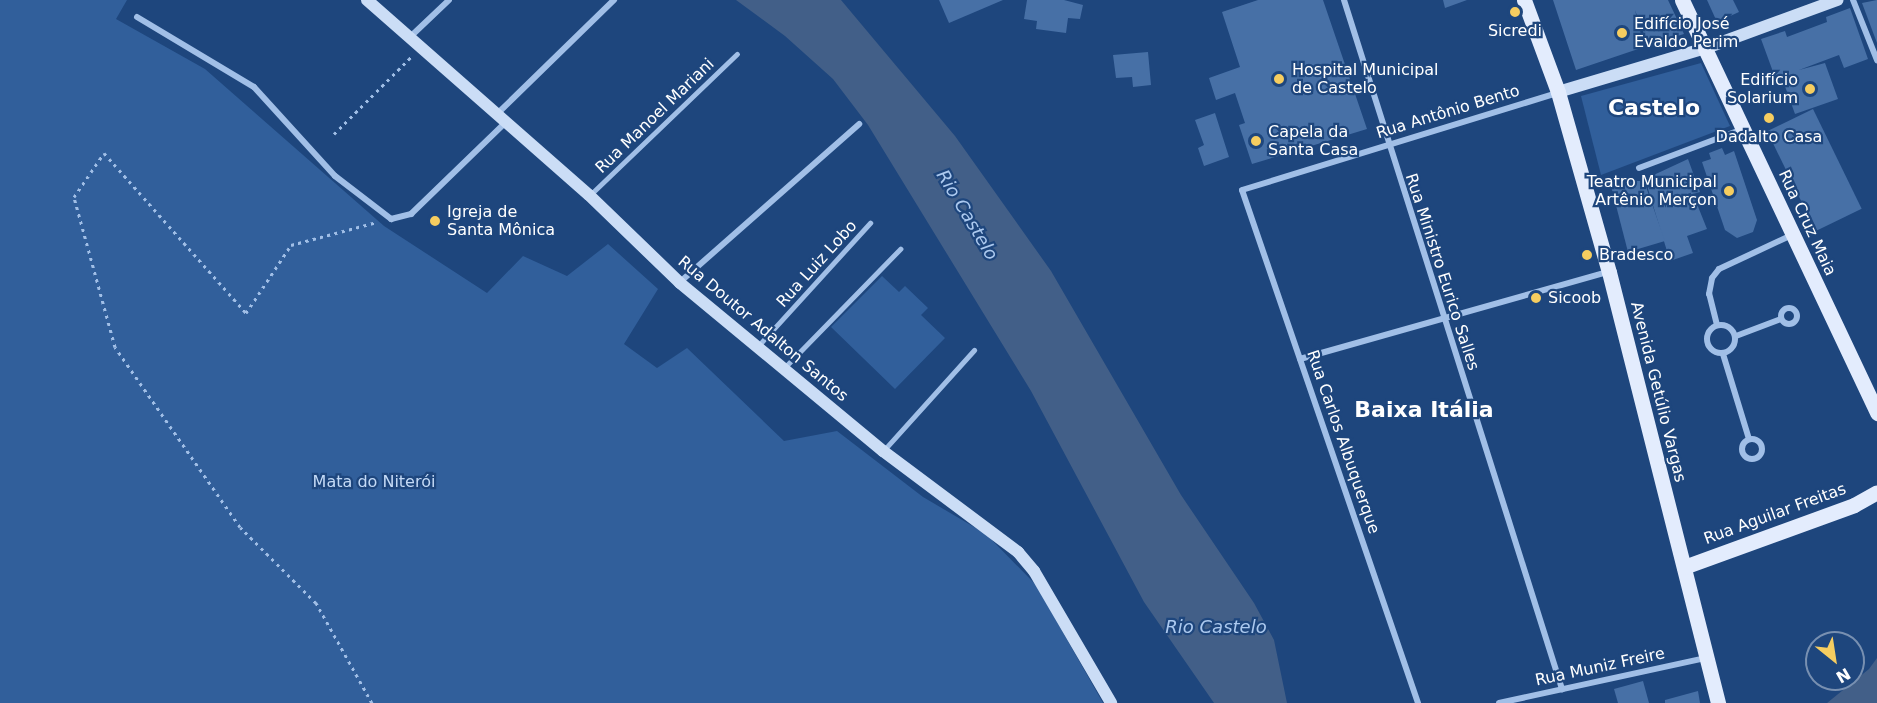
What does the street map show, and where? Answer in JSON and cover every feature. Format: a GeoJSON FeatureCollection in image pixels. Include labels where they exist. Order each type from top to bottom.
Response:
{"type":"FeatureCollection","features":[{"type":"Feature","properties":{"kind":"main road","name":"Rua Doutor Adalton Santos"},"geometry":{"type":"LineString","coordinates":[[367,0],[589,195],[680,283],[883,451],[1018,552],[1034,571],[1111,703]]}},
{"type":"Feature","properties":{"kind":"main road","name":"Avenida Getúlio Vargas"},"geometry":{"type":"LineString","coordinates":[[1524,0],[1558,92],[1609,272],[1718,703]]}},
{"type":"Feature","properties":{"kind":"main road","name":"Rua Cruz Maia"},"geometry":{"type":"LineString","coordinates":[[1682,0],[1877,413]]}},
{"type":"Feature","properties":{"kind":"main road"},"geometry":{"type":"LineString","coordinates":[[1558,92],[1706,48],[1807,5],[1837,0]]}},
{"type":"Feature","properties":{"kind":"main road","name":"Rua Aguilar Freitas"},"geometry":{"type":"LineString","coordinates":[[1684,567],[1854,506],[1877,492]]}},
{"type":"Feature","properties":{"kind":"street"},"geometry":{"type":"LineString","coordinates":[[408,38],[449,0]]}},
{"type":"Feature","properties":{"kind":"street"},"geometry":{"type":"LineString","coordinates":[[136,17],[254,87],[334,176],[391,219],[401,219],[411,214],[614,0]]}},
{"type":"Feature","properties":{"kind":"street","name":"Rua Ministro Eurico Salles"},"geometry":{"type":"LineString","coordinates":[[1344,0],[1387,144],[1562,689]]}},
{"type":"Feature","properties":{"kind":"street"},"geometry":{"type":"LineString","coordinates":[[1853,0],[1877,60]]}},
{"type":"Feature","properties":{"kind":"street","name":"Rua Antônio Bento"},"geometry":{"type":"LineString","coordinates":[[1242,190],[1558,92]]}},
{"type":"Feature","properties":{"kind":"street"},"geometry":{"type":"LineString","coordinates":[[680,283],[859,124]]}},
{"type":"Feature","properties":{"kind":"street"},"geometry":{"type":"LineString","coordinates":[[1639,168],[1743,129]]}},
{"type":"Feature","properties":{"kind":"street","name":"Rua Carlos Albuquerque"},"geometry":{"type":"LineString","coordinates":[[1242,190],[1418,703]]}},
{"type":"Feature","properties":{"kind":"street"},"geometry":{"type":"LineString","coordinates":[[1717,325],[1709,294],[1712,278],[1719,269],[1792,235]]}},
{"type":"Feature","properties":{"kind":"street"},"geometry":{"type":"LineString","coordinates":[[1300,359],[1609,272]]}},
{"type":"Feature","properties":{"kind":"street"},"geometry":{"type":"LineString","coordinates":[[1736,336],[1781,319]]}},
{"type":"Feature","properties":{"kind":"street"},"geometry":{"type":"LineString","coordinates":[[1723,354],[1711,349],[1707,340],[1709,331],[1717,325],[1727,326],[1736,336]]}},
{"type":"Feature","properties":{"kind":"street"},"geometry":{"type":"LineString","coordinates":[[1723,354],[1732,349],[1736,336]]}},
{"type":"Feature","properties":{"kind":"street"},"geometry":{"type":"LineString","coordinates":[[1723,354],[1749,439]]}},
{"type":"Feature","properties":{"kind":"street","name":"Rua Muniz Freire"},"geometry":{"type":"LineString","coordinates":[[1499,703],[1707,658]]}},
{"type":"Feature","properties":{"kind":"lane","name":"Rua Manoel Mariani"},"geometry":{"type":"LineString","coordinates":[[589,195],[737,54]]}},
{"type":"Feature","properties":{"kind":"lane","name":"Rua Luiz Lobo"},"geometry":{"type":"LineString","coordinates":[[757,347],[870,223]]}},
{"type":"Feature","properties":{"kind":"lane"},"geometry":{"type":"LineString","coordinates":[[783,369],[900,249]]}},
{"type":"Feature","properties":{"kind":"lane"},"geometry":{"type":"LineString","coordinates":[[883,451],[974,350]]}},
{"type":"Feature","properties":{"kind":"path"},"geometry":{"type":"LineString","coordinates":[[334,134],[419,48]]}},
{"type":"Feature","properties":{"kind":"path"},"geometry":{"type":"LineString","coordinates":[[372,703],[315,603],[240,527],[115,347],[74,197],[104,153],[246,313],[291,245],[391,219]]}},
{"type":"Feature","properties":{"kind":"green space","name":"Mata do Niterói"},"geometry":{"type":"Polygon","coordinates":[[[0,0],[127,0],[116,19],[205,69],[384,226],[487,293],[523,256],[567,276],[608,244],[658,289],[624,344],[657,368],[687,348],[784,441],[837,431],[923,497],[986,534],[1036,585],[1103,703],[0,703],[0,0]]]}},
{"type":"Feature","properties":{"kind":"green space"},"geometry":{"type":"Polygon","coordinates":[[[1701,63],[1730,126],[1601,175],[1581,96],[1701,63]]]}},
{"type":"Feature","properties":{"kind":"green space"},"geometry":{"type":"Polygon","coordinates":[[[882,276],[899,292],[905,286],[928,308],[921,315],[945,338],[895,389],[831,327],[882,276]]]}},
{"type":"Feature","properties":{"kind":"water","name":"Rio Castelo"},"geometry":{"type":"Polygon","coordinates":[[[736,0],[841,0],[955,136],[1051,271],[1181,495],[1254,603],[1274,640],[1287,703],[1214,703],[1144,602],[1031,391],[868,125],[833,79],[785,36],[736,0]]]}},
{"type":"Feature","properties":{"kind":"water"},"geometry":{"type":"Polygon","coordinates":[[[1877,658],[1877,703],[1827,703],[1842,691],[1865,691],[1865,672],[1877,658]]]}},
{"type":"Feature","properties":{"kind":"building"},"geometry":{"type":"Polygon","coordinates":[[[939,0],[1003,0],[949,23],[939,0]]]}},
{"type":"Feature","properties":{"kind":"building"},"geometry":{"type":"Polygon","coordinates":[[[1027,0],[1064,0],[1083,5],[1080,19],[1068,18],[1066,33],[1036,29],[1037,21],[1024,19],[1027,0]]]}},
{"type":"Feature","properties":{"kind":"building","name":"Hospital Municipal de Castelo"},"geometry":{"type":"Polygon","coordinates":[[[1258,0],[1323,0],[1367,129],[1252,164],[1239,125],[1245,123],[1235,93],[1216,100],[1209,78],[1240,67],[1222,12],[1258,0]]]}},
{"type":"Feature","properties":{"kind":"building"},"geometry":{"type":"Polygon","coordinates":[[[1443,0],[1467,0],[1445,8],[1443,0]]]}},
{"type":"Feature","properties":{"kind":"building"},"geometry":{"type":"Polygon","coordinates":[[[1553,0],[1668,0],[1684,34],[1648,45],[1635,10],[1644,47],[1576,70],[1553,0]]]}},
{"type":"Feature","properties":{"kind":"building"},"geometry":{"type":"Polygon","coordinates":[[[1707,0],[1733,0],[1739,12],[1717,22],[1707,0]]]}},
{"type":"Feature","properties":{"kind":"building"},"geometry":{"type":"Polygon","coordinates":[[[1877,0],[1877,43],[1862,3],[1877,0]]]}},
{"type":"Feature","properties":{"kind":"building"},"geometry":{"type":"Polygon","coordinates":[[[1850,8],[1868,59],[1844,68],[1839,55],[1799,70],[1825,63],[1838,99],[1795,114],[1782,78],[1776,80],[1761,39],[1785,31],[1787,37],[1827,22],[1826,17],[1850,8]]]}},
{"type":"Feature","properties":{"kind":"building"},"geometry":{"type":"Polygon","coordinates":[[[1148,52],[1151,85],[1133,87],[1132,77],[1116,78],[1113,55],[1148,52]]]}},
{"type":"Feature","properties":{"kind":"building"},"geometry":{"type":"Polygon","coordinates":[[[1813,109],[1862,209],[1816,231],[1767,131],[1813,109]]]}},
{"type":"Feature","properties":{"kind":"building"},"geometry":{"type":"Polygon","coordinates":[[[1215,113],[1229,157],[1204,166],[1198,148],[1204,145],[1195,120],[1215,113]]]}},
{"type":"Feature","properties":{"kind":"building","name":"Teatro Municipal Artênio Merçon"},"geometry":{"type":"Polygon","coordinates":[[[1722,148],[1725,155],[1734,151],[1757,220],[1753,232],[1737,238],[1725,230],[1702,162],[1711,159],[1709,153],[1722,148]]]}},
{"type":"Feature","properties":{"kind":"building"},"geometry":{"type":"Polygon","coordinates":[[[1688,159],[1700,192],[1693,194],[1707,229],[1687,236],[1693,253],[1670,261],[1645,179],[1688,159]]]}},
{"type":"Feature","properties":{"kind":"building"},"geometry":{"type":"Polygon","coordinates":[[[1631,181],[1644,181],[1665,241],[1628,252],[1611,186],[1631,181]]]}},
{"type":"Feature","properties":{"kind":"building"},"geometry":{"type":"Polygon","coordinates":[[[1643,681],[1649,703],[1618,703],[1614,689],[1643,681]]]}},
{"type":"Feature","properties":{"kind":"building"},"geometry":{"type":"Polygon","coordinates":[[[1698,691],[1700,703],[1665,703],[1665,700],[1698,691]]]}},
{"type":"Feature","properties":{"kind":"place","name":"Sicredi"},"geometry":{"type":"Point","coordinates":[1515,12]}},
{"type":"Feature","properties":{"kind":"place","name":"Edifício José Evaldo Perim"},"geometry":{"type":"Point","coordinates":[1622,33]}},
{"type":"Feature","properties":{"kind":"place","name":"Hospital Municipal de Castelo"},"geometry":{"type":"Point","coordinates":[1279,79]}},
{"type":"Feature","properties":{"kind":"place","name":"Edifício Solarium"},"geometry":{"type":"Point","coordinates":[1810,89]}},
{"type":"Feature","properties":{"kind":"place","name":"Dadalto Casa"},"geometry":{"type":"Point","coordinates":[1769,118]}},
{"type":"Feature","properties":{"kind":"place","name":"Capela da Santa Casa"},"geometry":{"type":"Point","coordinates":[1256,141]}},
{"type":"Feature","properties":{"kind":"place","name":"Teatro Municipal Artênio Merçon"},"geometry":{"type":"Point","coordinates":[1729,191]}},
{"type":"Feature","properties":{"kind":"place","name":"Igreja de Santa Mônica"},"geometry":{"type":"Point","coordinates":[435,221]}},
{"type":"Feature","properties":{"kind":"place","name":"Bradesco"},"geometry":{"type":"Point","coordinates":[1587,255]}},
{"type":"Feature","properties":{"kind":"place","name":"Sicoob"},"geometry":{"type":"Point","coordinates":[1536,298]}},
{"type":"Feature","properties":{"kind":"district","name":"Castelo"},"geometry":{"type":"Point","coordinates":[1654,108]}},
{"type":"Feature","properties":{"kind":"district","name":"Baixa Itália"},"geometry":{"type":"Point","coordinates":[1424,410]}}]}
